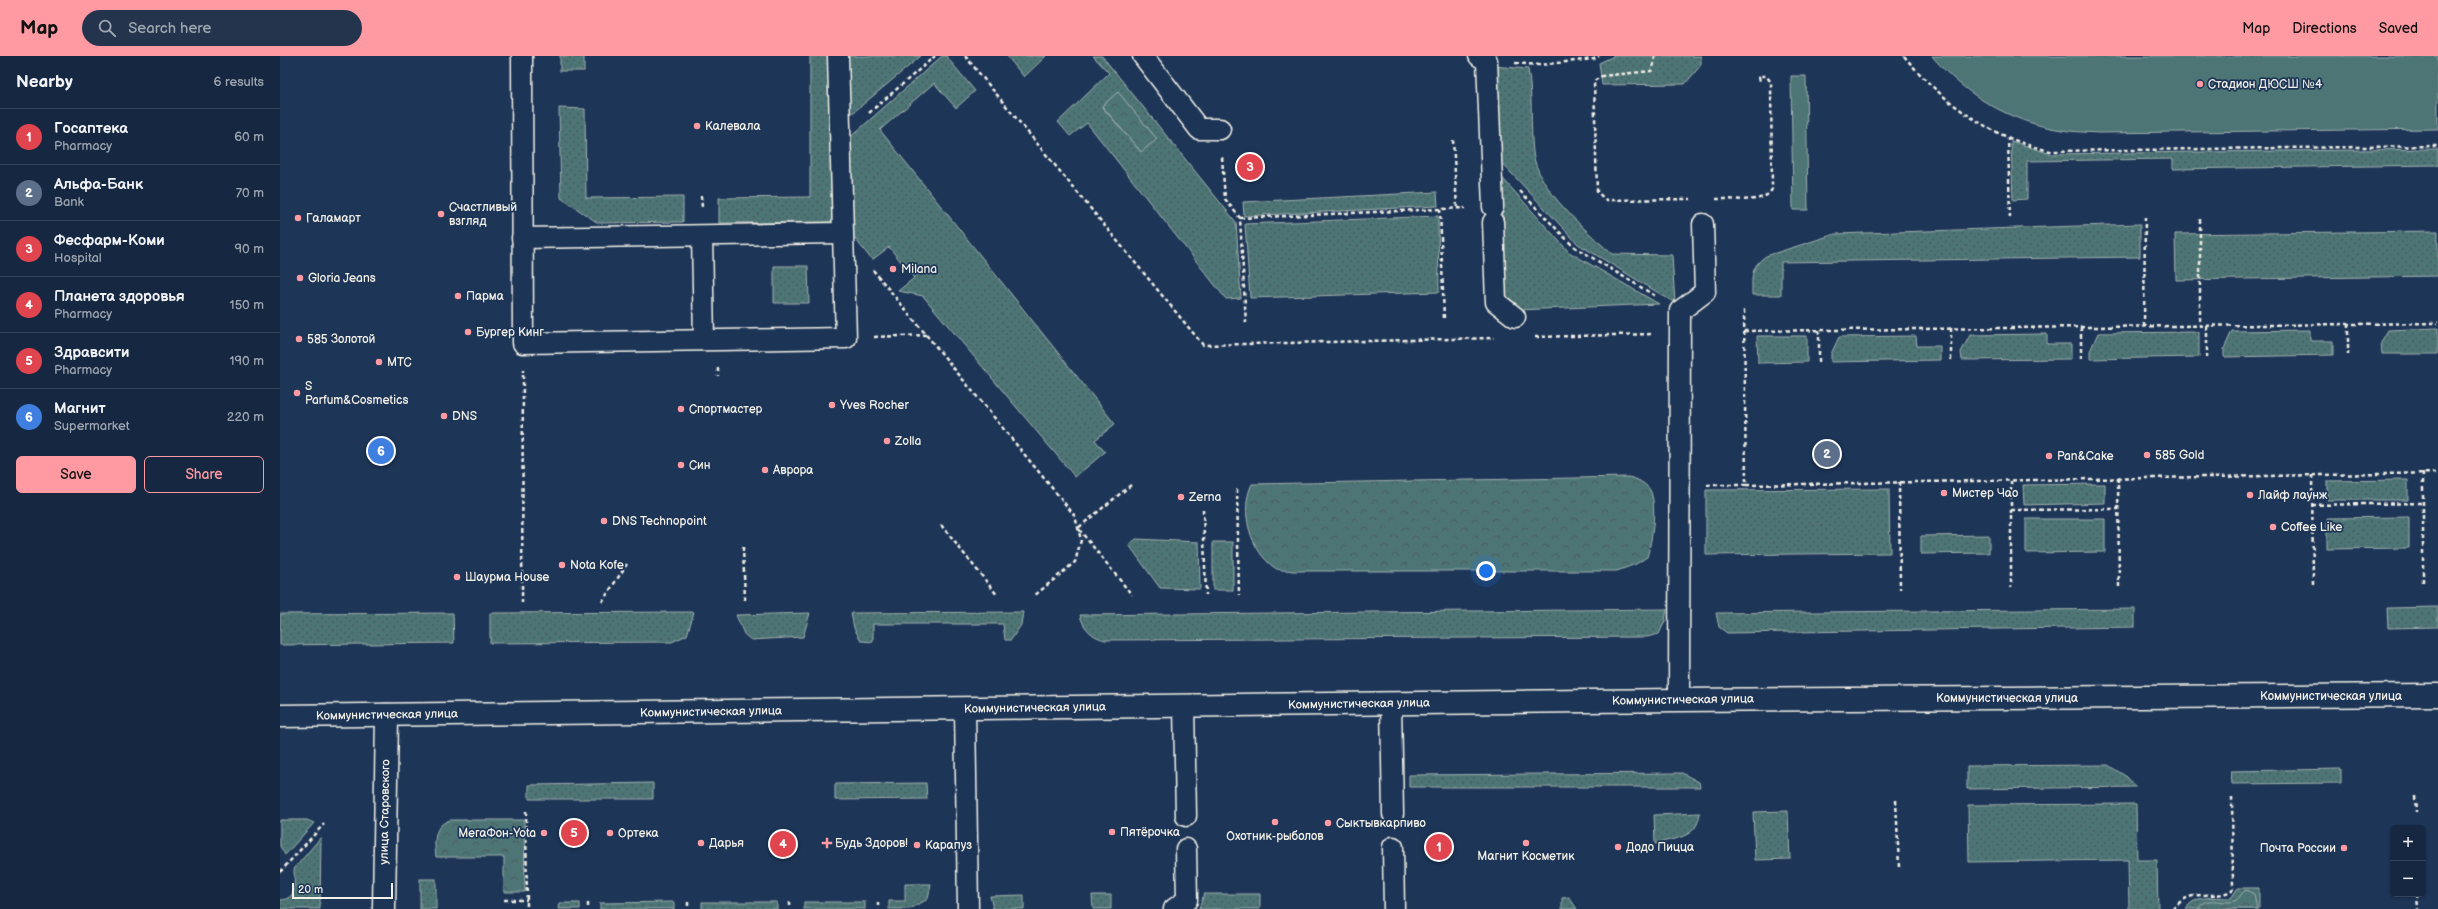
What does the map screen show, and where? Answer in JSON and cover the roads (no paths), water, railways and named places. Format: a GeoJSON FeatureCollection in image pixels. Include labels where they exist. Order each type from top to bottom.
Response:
{"type":"FeatureCollection","features":[{"type":"Feature","properties":{"kind":"main road","name":"Коммунистическая улица"},"geometry":{"type":"LineString","coordinates":[[280,716],[966,710],[1679,700],[2438,695]]}},
{"type":"Feature","properties":{"kind":"main road","name":"улица Старовского"},"geometry":{"type":"LineString","coordinates":[[384,909],[386,715]]}},
{"type":"Feature","properties":{"kind":"lane"},"geometry":{"type":"LineString","coordinates":[[522,56],[523,343],[846,338],[838,56]]}},
{"type":"Feature","properties":{"kind":"lane"},"geometry":{"type":"LineString","coordinates":[[1144,56],[1199,129],[1220,129]]}},
{"type":"Feature","properties":{"kind":"lane"},"geometry":{"type":"LineString","coordinates":[[1483,58],[1491,160],[1496,302],[1515,317]]}},
{"type":"Feature","properties":{"kind":"lane"},"geometry":{"type":"LineString","coordinates":[[1679,700],[1680,310],[1705,292],[1704,224]]}},
{"type":"Feature","properties":{"kind":"lane"},"geometry":{"type":"LineString","coordinates":[[522,238],[842,233]]}},
{"type":"Feature","properties":{"kind":"lane"},"geometry":{"type":"LineString","coordinates":[[702,236],[704,340]]}},
{"type":"Feature","properties":{"kind":"lane"},"geometry":{"type":"LineString","coordinates":[[1391,704],[1393,814]]}},
{"type":"Feature","properties":{"kind":"lane"},"geometry":{"type":"LineString","coordinates":[[1184,706],[1186,816]]}},
{"type":"Feature","properties":{"kind":"lane"},"geometry":{"type":"LineString","coordinates":[[966,710],[968,909]]}},
{"type":"Feature","properties":{"kind":"lane"},"geometry":{"type":"LineString","coordinates":[[1393,847],[1394,909]]}},
{"type":"Feature","properties":{"kind":"lane"},"geometry":{"type":"LineString","coordinates":[[1174,909],[1187,900],[1186,848]]}},
{"type":"Feature","properties":{"kind":"place","name":"Стадион ДЮСШ №4"},"geometry":{"type":"Point","coordinates":[2200,84]}},
{"type":"Feature","properties":{"kind":"place","name":"Калевала"},"geometry":{"type":"Point","coordinates":[697,126]}},
{"type":"Feature","properties":{"kind":"place","name":"Фесфарм-Коми"},"geometry":{"type":"Point","coordinates":[1250,167]}},
{"type":"Feature","properties":{"kind":"place","name":"Счастливый взгляд"},"geometry":{"type":"Point","coordinates":[441,214]}},
{"type":"Feature","properties":{"kind":"place","name":"Галамарт"},"geometry":{"type":"Point","coordinates":[298,218]}},
{"type":"Feature","properties":{"kind":"place","name":"Milana"},"geometry":{"type":"Point","coordinates":[893,269]}},
{"type":"Feature","properties":{"kind":"place","name":"Gloria Jeans"},"geometry":{"type":"Point","coordinates":[300,278]}},
{"type":"Feature","properties":{"kind":"place","name":"Парма"},"geometry":{"type":"Point","coordinates":[458,296]}},
{"type":"Feature","properties":{"kind":"place","name":"Бургер Кинг"},"geometry":{"type":"Point","coordinates":[468,332]}},
{"type":"Feature","properties":{"kind":"place","name":"585 Золотой"},"geometry":{"type":"Point","coordinates":[299,339]}},
{"type":"Feature","properties":{"kind":"place","name":"МТС"},"geometry":{"type":"Point","coordinates":[379,362]}},
{"type":"Feature","properties":{"kind":"place","name":"S Parfum&Cosmetics"},"geometry":{"type":"Point","coordinates":[297,393]}},
{"type":"Feature","properties":{"kind":"place","name":"Yves Rocher"},"geometry":{"type":"Point","coordinates":[832,405]}},
{"type":"Feature","properties":{"kind":"place","name":"Спортмастер"},"geometry":{"type":"Point","coordinates":[681,409]}},
{"type":"Feature","properties":{"kind":"place","name":"DNS"},"geometry":{"type":"Point","coordinates":[444,416]}},
{"type":"Feature","properties":{"kind":"place","name":"Zolla"},"geometry":{"type":"Point","coordinates":[887,441]}},
{"type":"Feature","properties":{"kind":"place","name":"Магнит"},"geometry":{"type":"Point","coordinates":[381,451]}},
{"type":"Feature","properties":{"kind":"place","name":"Альфа-Банк"},"geometry":{"type":"Point","coordinates":[1827,454]}},
{"type":"Feature","properties":{"kind":"place","name":"585 Gold"},"geometry":{"type":"Point","coordinates":[2147,455]}},
{"type":"Feature","properties":{"kind":"place","name":"Pan&Cake"},"geometry":{"type":"Point","coordinates":[2049,456]}},
{"type":"Feature","properties":{"kind":"place","name":"Син"},"geometry":{"type":"Point","coordinates":[681,465]}},
{"type":"Feature","properties":{"kind":"place","name":"Аврора"},"geometry":{"type":"Point","coordinates":[765,470]}},
{"type":"Feature","properties":{"kind":"place","name":"Мистер Чао"},"geometry":{"type":"Point","coordinates":[1944,493]}},
{"type":"Feature","properties":{"kind":"place","name":"Лайф лаунж"},"geometry":{"type":"Point","coordinates":[2250,495]}},
{"type":"Feature","properties":{"kind":"place","name":"Zerna"},"geometry":{"type":"Point","coordinates":[1181,497]}},
{"type":"Feature","properties":{"kind":"place","name":"DNS Technopoint"},"geometry":{"type":"Point","coordinates":[604,521]}},
{"type":"Feature","properties":{"kind":"place","name":"Coffee Like"},"geometry":{"type":"Point","coordinates":[2273,527]}},
{"type":"Feature","properties":{"kind":"place","name":"Nota Kofe"},"geometry":{"type":"Point","coordinates":[562,565]}},
{"type":"Feature","properties":{"kind":"place","name":"Шаурма House"},"geometry":{"type":"Point","coordinates":[457,577]}},
{"type":"Feature","properties":{"kind":"place","name":"Охотник-рыболов"},"geometry":{"type":"Point","coordinates":[1275,822]}},
{"type":"Feature","properties":{"kind":"place","name":"Сыктывкарпиво"},"geometry":{"type":"Point","coordinates":[1328,823]}},
{"type":"Feature","properties":{"kind":"place","name":"Пятёрочка"},"geometry":{"type":"Point","coordinates":[1112,832]}},
{"type":"Feature","properties":{"kind":"place","name":"МегаФон-Yota"},"geometry":{"type":"Point","coordinates":[544,833]}},
{"type":"Feature","properties":{"kind":"place","name":"Здравсити"},"geometry":{"type":"Point","coordinates":[574,833]}},
{"type":"Feature","properties":{"kind":"place","name":"Ортека"},"geometry":{"type":"Point","coordinates":[610,833]}},
{"type":"Feature","properties":{"kind":"place","name":"Дарья"},"geometry":{"type":"Point","coordinates":[701,843]}},
{"type":"Feature","properties":{"kind":"place","name":"Будь Здоров!"},"geometry":{"type":"Point","coordinates":[827,843]}},
{"type":"Feature","properties":{"kind":"place","name":"Магнит Косметик"},"geometry":{"type":"Point","coordinates":[1526,843]}},
{"type":"Feature","properties":{"kind":"place","name":"Планета здоровья"},"geometry":{"type":"Point","coordinates":[783,844]}},
{"type":"Feature","properties":{"kind":"place","name":"Карапуз"},"geometry":{"type":"Point","coordinates":[917,845]}},
{"type":"Feature","properties":{"kind":"place","name":"Госаптека"},"geometry":{"type":"Point","coordinates":[1439,847]}},
{"type":"Feature","properties":{"kind":"place","name":"Додо Пицца"},"geometry":{"type":"Point","coordinates":[1618,847]}},
{"type":"Feature","properties":{"kind":"place","name":"Почта России"},"geometry":{"type":"Point","coordinates":[2344,848]}}]}
